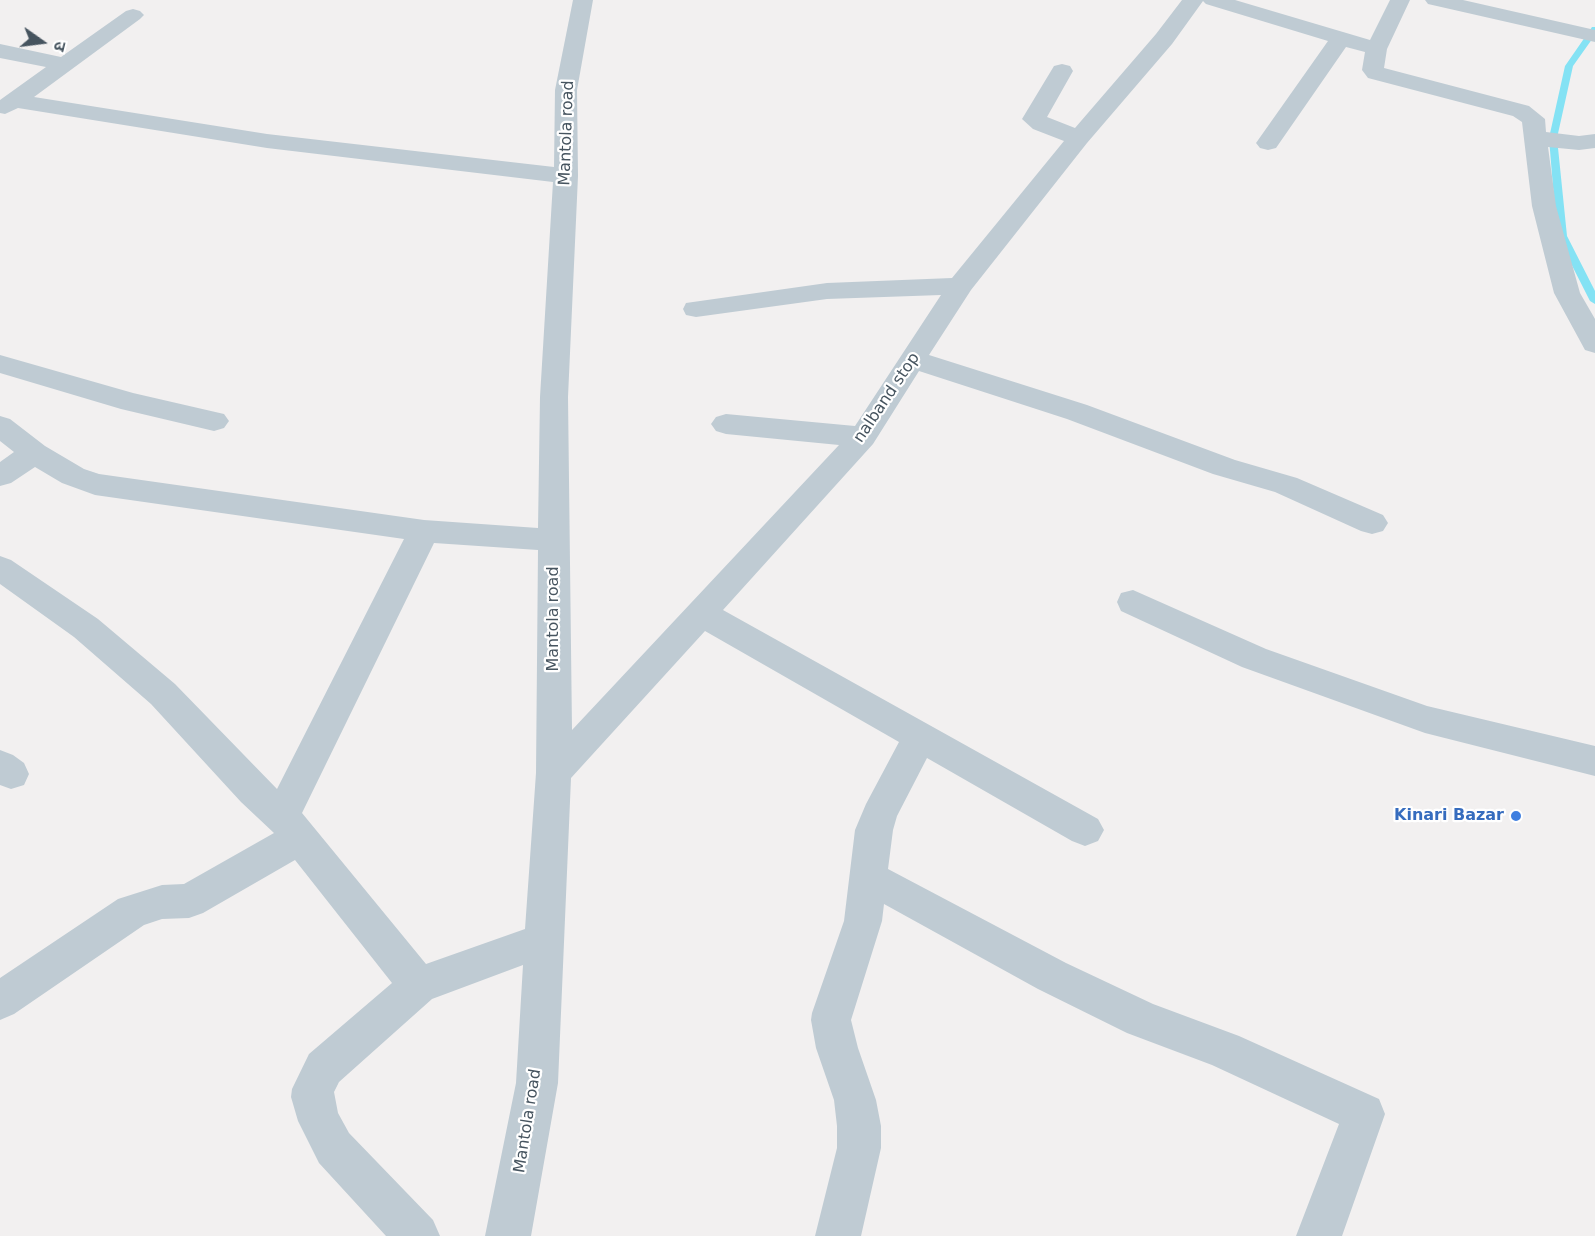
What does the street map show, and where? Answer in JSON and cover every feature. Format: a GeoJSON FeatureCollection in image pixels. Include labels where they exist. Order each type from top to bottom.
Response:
{"type":"FeatureCollection","features":[{"type":"Feature","properties":{"kind":"street","name":"Mantola road"},"geometry":{"type":"LineString","coordinates":[[508,1236],[537,1083],[551,794],[554,773],[554,398],[566,176],[566,90],[583,0]]}},
{"type":"Feature","properties":{"kind":"street","name":"nalband stop"},"geometry":{"type":"LineString","coordinates":[[554,773],[863,437],[960,286],[1079,138],[1164,39],[1192,0]]}},
{"type":"Feature","properties":{"kind":"street"},"geometry":{"type":"LineString","coordinates":[[1213,0],[1376,49]]}},
{"type":"Feature","properties":{"kind":"street"},"geometry":{"type":"LineString","coordinates":[[1400,0],[1376,49],[1373,70],[1376,73],[1521,111],[1533,119],[1542,139],[1544,206],[1582,295],[1595,344]]}},
{"type":"Feature","properties":{"kind":"street"},"geometry":{"type":"LineString","coordinates":[[1435,0],[1595,36]]}},
{"type":"Feature","properties":{"kind":"street"},"geometry":{"type":"LineString","coordinates":[[8,106],[133,15]]}},
{"type":"Feature","properties":{"kind":"street"},"geometry":{"type":"LineString","coordinates":[[1268,143],[1341,38]]}},
{"type":"Feature","properties":{"kind":"street"},"geometry":{"type":"LineString","coordinates":[[0,51],[64,64]]}},
{"type":"Feature","properties":{"kind":"street"},"geometry":{"type":"LineString","coordinates":[[1062,71],[1034,119],[1041,124],[1079,138]]}},
{"type":"Feature","properties":{"kind":"street"},"geometry":{"type":"LineString","coordinates":[[8,106],[267,141],[566,176]]}},
{"type":"Feature","properties":{"kind":"street"},"geometry":{"type":"LineString","coordinates":[[1542,139],[1587,142]]}},
{"type":"Feature","properties":{"kind":"street"},"geometry":{"type":"LineString","coordinates":[[696,309],[827,291],[960,286]]}},
{"type":"Feature","properties":{"kind":"street"},"geometry":{"type":"LineString","coordinates":[[914,360],[1077,412],[1224,467],[1286,485],[1371,523]]}},
{"type":"Feature","properties":{"kind":"street"},"geometry":{"type":"LineString","coordinates":[[0,364],[131,402],[214,421]]}},
{"type":"Feature","properties":{"kind":"street"},"geometry":{"type":"LineString","coordinates":[[726,424],[863,437]]}},
{"type":"Feature","properties":{"kind":"street"},"geometry":{"type":"LineString","coordinates":[[0,426],[34,453],[74,476],[95,484],[424,531],[554,540]]}},
{"type":"Feature","properties":{"kind":"street"},"geometry":{"type":"LineString","coordinates":[[0,476],[34,453]]}},
{"type":"Feature","properties":{"kind":"street"},"geometry":{"type":"LineString","coordinates":[[0,1000],[132,911],[162,902],[189,900],[196,897],[291,827],[424,531]]}},
{"type":"Feature","properties":{"kind":"street"},"geometry":{"type":"LineString","coordinates":[[0,568],[86,628],[163,694],[291,827],[418,985]]}},
{"type":"Feature","properties":{"kind":"street"},"geometry":{"type":"LineString","coordinates":[[1133,602],[1254,658],[1425,719],[1595,761]]}},
{"type":"Feature","properties":{"kind":"street"},"geometry":{"type":"LineString","coordinates":[[701,613],[1085,830]]}},
{"type":"Feature","properties":{"kind":"street"},"geometry":{"type":"LineString","coordinates":[[838,1236],[859,1148],[859,1126],[855,1100],[837,1048],[831,1020],[860,935],[874,830],[879,815],[920,737]]}},
{"type":"Feature","properties":{"kind":"street"},"geometry":{"type":"LineString","coordinates":[[868,877],[1052,976],[1131,1014],[1224,1050],[1364,1114],[1319,1236]]}},
{"type":"Feature","properties":{"kind":"street"},"geometry":{"type":"LineString","coordinates":[[417,1236],[334,1148],[319,1121],[312,1097],[313,1089],[324,1068],[418,985],[544,940]]}},
{"type":"Feature","properties":{"kind":"waterway"},"geometry":{"type":"LineString","coordinates":[[1595,29],[1569,66],[1553,138],[1562,236],[1595,301]]}},
{"type":"Feature","properties":{"kind":"place","name":"Kinari Bazar"},"geometry":{"type":"Point","coordinates":[1516,816]}}]}
